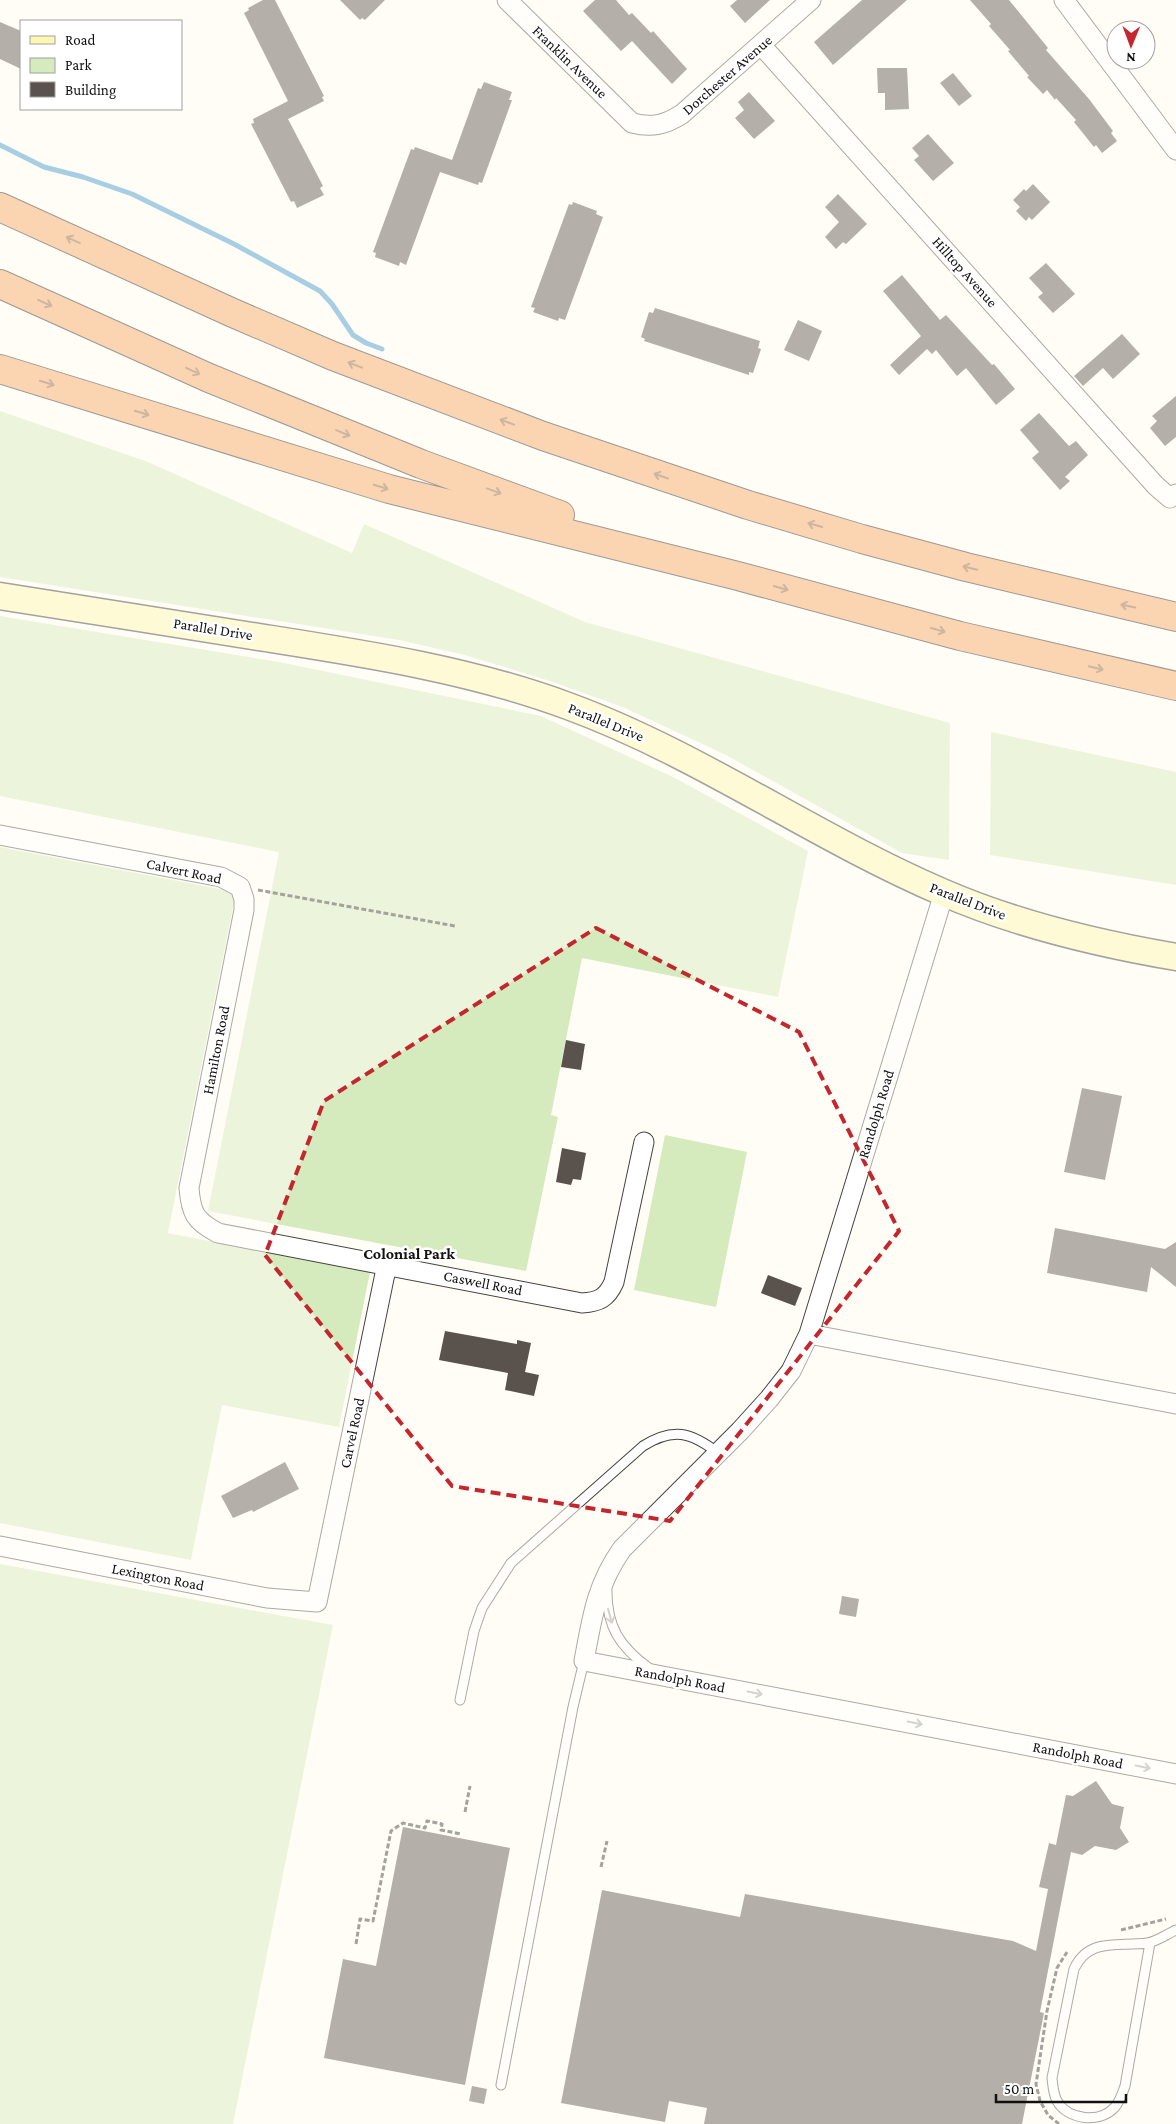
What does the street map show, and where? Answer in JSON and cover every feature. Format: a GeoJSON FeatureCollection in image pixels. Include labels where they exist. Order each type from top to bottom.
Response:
{"type":"FeatureCollection","features":[{"type":"Feature","properties":{"kind":"highway"},"geometry":{"type":"LineString","coordinates":[[0,206],[233,313],[333,356],[543,436],[748,506],[862,539],[966,567],[1176,617]]}},
{"type":"Feature","properties":{"kind":"highway"},"geometry":{"type":"LineString","coordinates":[[0,284],[209,378],[413,461],[526,503],[734,575]]}},
{"type":"Feature","properties":{"kind":"highway"},"geometry":{"type":"LineString","coordinates":[[0,369],[389,489],[734,575],[960,636],[1176,686]]}},
{"type":"Feature","properties":{"kind":"street","name":"Franklin Avenue"},"geometry":{"type":"LineString","coordinates":[[507,0],[632,123]]}},
{"type":"Feature","properties":{"kind":"street","name":"Dorchester Avenue"},"geometry":{"type":"LineString","coordinates":[[632,123],[644,126],[657,126],[670,122],[682,114],[810,0]]}},
{"type":"Feature","properties":{"kind":"street"},"geometry":{"type":"LineString","coordinates":[[1064,0],[1176,150]]}},
{"type":"Feature","properties":{"kind":"street","name":"Hilltop Avenue"},"geometry":{"type":"LineString","coordinates":[[761,45],[1156,486],[1173,496]]}},
{"type":"Feature","properties":{"kind":"street","name":"Parallel Drive"},"geometry":{"type":"LineString","coordinates":[[0,596],[343,650],[425,665],[521,691],[568,706],[650,740],[886,866],[944,893],[1039,925],[1176,957]]}},
{"type":"Feature","properties":{"kind":"street","name":"Calvert Road"},"geometry":{"type":"LineString","coordinates":[[0,835],[221,877],[240,887]]}},
{"type":"Feature","properties":{"kind":"street","name":"Hamilton Road"},"geometry":{"type":"LineString","coordinates":[[193,1214],[189,1188],[244,910],[244,899],[240,887]]}},
{"type":"Feature","properties":{"kind":"street","name":"Randolph Road"},"geometry":{"type":"LineString","coordinates":[[944,893],[809,1334],[791,1371],[769,1399],[622,1549],[609,1568],[598,1592],[584,1661],[1176,1774]]}},
{"type":"Feature","properties":{"kind":"street","name":"Caswell Road"},"geometry":{"type":"LineString","coordinates":[[193,1214],[203,1225],[218,1233],[582,1302],[602,1300],[609,1293],[614,1282],[644,1142]]}},
{"type":"Feature","properties":{"kind":"street","name":"Carvel Road"},"geometry":{"type":"LineString","coordinates":[[317,1602],[387,1264]]}},
{"type":"Feature","properties":{"kind":"street"},"geometry":{"type":"LineString","coordinates":[[809,1334],[1176,1404]]}},
{"type":"Feature","properties":{"kind":"street","name":"Lexington Road"},"geometry":{"type":"LineString","coordinates":[[0,1546],[268,1598],[317,1602]]}},
{"type":"Feature","properties":{"kind":"lane"},"geometry":{"type":"LineString","coordinates":[[460,1700],[474,1631],[482,1608],[510,1563],[643,1446],[658,1436],[672,1434],[688,1435],[702,1441],[718,1453]]}},
{"type":"Feature","properties":{"kind":"lane"},"geometry":{"type":"LineString","coordinates":[[609,1568],[608,1605],[618,1637],[629,1653],[656,1674]]}},
{"type":"Feature","properties":{"kind":"lane"},"geometry":{"type":"LineString","coordinates":[[501,2085],[573,1707],[584,1661]]}},
{"type":"Feature","properties":{"kind":"lane"},"geometry":{"type":"LineString","coordinates":[[1150,1943],[1125,2086],[1120,2099],[1114,2109],[1102,2116],[1089,2118],[1076,2116],[1066,2111],[1058,2102],[1053,2091],[1052,2078],[1074,1969],[1078,1960],[1086,1952],[1100,1946],[1150,1943],[1176,1930]]}},
{"type":"Feature","properties":{"kind":"path","name":"Calvert Road"},"geometry":{"type":"LineString","coordinates":[[240,887],[455,926]]}},
{"type":"Feature","properties":{"kind":"path"},"geometry":{"type":"LineString","coordinates":[[465,1812],[470,1786]]}},
{"type":"Feature","properties":{"kind":"path"},"geometry":{"type":"LineString","coordinates":[[356,1944],[360,1919],[372,1922],[391,1831],[403,1823],[425,1828],[427,1821],[442,1824],[441,1830],[461,1834]]}},
{"type":"Feature","properties":{"kind":"path"},"geometry":{"type":"LineString","coordinates":[[601,1867],[606,1840]]}},
{"type":"Feature","properties":{"kind":"highlighted area"},"geometry":{"type":"Polygon","coordinates":[[[596,928],[799,1032],[899,1231],[670,1521],[452,1486],[265,1255],[324,1101],[596,928]]]}},
{"type":"Feature","properties":{"kind":"green space"},"geometry":{"type":"Polygon","coordinates":[[[0,411],[148,462],[352,553],[364,524],[585,622],[950,723],[949,860],[902,853],[726,755],[625,708],[550,681],[465,655],[399,640],[0,577],[0,411]]]}},
{"type":"Feature","properties":{"kind":"green space"},"geometry":{"type":"Polygon","coordinates":[[[0,616],[279,662],[541,716],[675,778],[808,851],[778,997],[582,958],[551,1115],[558,1117],[526,1271],[208,1211],[279,852],[0,796],[0,616]]]}},
{"type":"Feature","properties":{"kind":"green space"},"geometry":{"type":"Polygon","coordinates":[[[991,732],[1176,772],[1176,885],[990,855],[991,732]]]}},
{"type":"Feature","properties":{"kind":"green space"},"geometry":{"type":"Polygon","coordinates":[[[0,847],[236,892],[168,1233],[370,1272],[339,1427],[222,1405],[191,1560],[0,1523],[0,847]]]}},
{"type":"Feature","properties":{"kind":"green space"},"geometry":{"type":"Polygon","coordinates":[[[665,1135],[747,1152],[716,1307],[634,1290],[665,1135]]]}},
{"type":"Feature","properties":{"kind":"green space"},"geometry":{"type":"Polygon","coordinates":[[[0,1564],[333,1625],[233,2124],[0,2124],[0,1564]]]}},
{"type":"Feature","properties":{"kind":"building"},"geometry":{"type":"Polygon","coordinates":[[[263,0],[275,0],[324,96],[322,97],[324,101],[288,119],[323,186],[320,188],[324,195],[297,208],[294,201],[291,202],[251,124],[254,123],[253,119],[288,101],[244,13],[249,10],[248,8],[263,0]]]}},
{"type":"Feature","properties":{"kind":"building"},"geometry":{"type":"Polygon","coordinates":[[[340,0],[385,0],[365,20],[362,18],[360,20],[340,0]]]}},
{"type":"Feature","properties":{"kind":"building"},"geometry":{"type":"Polygon","coordinates":[[[595,0],[616,0],[629,15],[632,13],[651,33],[653,31],[687,69],[672,84],[632,41],[621,51],[583,11],[595,0]]]}},
{"type":"Feature","properties":{"kind":"building"},"geometry":{"type":"Polygon","coordinates":[[[737,0],[770,0],[745,23],[730,6],[737,0]]]}},
{"type":"Feature","properties":{"kind":"building"},"geometry":{"type":"Polygon","coordinates":[[[862,0],[907,0],[833,65],[814,42],[862,0]]]}},
{"type":"Feature","properties":{"kind":"building"},"geometry":{"type":"Polygon","coordinates":[[[970,0],[1009,0],[1048,48],[1046,50],[1089,99],[1113,131],[1111,133],[1117,141],[1102,153],[1096,145],[1094,147],[1074,122],[1076,120],[1056,98],[1055,100],[1047,90],[1043,94],[1027,77],[1029,76],[1008,51],[1010,50],[989,26],[991,24],[970,0]]]}},
{"type":"Feature","properties":{"kind":"building"},"geometry":{"type":"Polygon","coordinates":[[[0,22],[20,31],[20,69],[0,59],[0,22]]]}},
{"type":"Feature","properties":{"kind":"building"},"geometry":{"type":"Polygon","coordinates":[[[877,68],[907,68],[909,109],[885,110],[885,93],[878,93],[877,68]]]}},
{"type":"Feature","properties":{"kind":"building"},"geometry":{"type":"Polygon","coordinates":[[[953,73],[972,96],[959,106],[940,83],[953,73]]]}},
{"type":"Feature","properties":{"kind":"building"},"geometry":{"type":"Polygon","coordinates":[[[484,82],[512,92],[509,100],[512,100],[482,183],[479,182],[478,185],[440,172],[406,265],[400,262],[399,266],[375,257],[376,253],[373,252],[411,149],[414,150],[415,147],[452,160],[478,88],[481,89],[484,82]]]}},
{"type":"Feature","properties":{"kind":"building"},"geometry":{"type":"Polygon","coordinates":[[[749,92],[775,121],[754,139],[735,118],[744,110],[738,102],[749,92]]]}},
{"type":"Feature","properties":{"kind":"building"},"geometry":{"type":"Polygon","coordinates":[[[928,134],[954,163],[933,181],[914,160],[919,156],[912,148],[928,134]]]}},
{"type":"Feature","properties":{"kind":"building"},"geometry":{"type":"Polygon","coordinates":[[[1033,184],[1050,202],[1032,220],[1029,217],[1026,221],[1016,211],[1020,207],[1013,200],[1024,189],[1026,191],[1033,184]]]}},
{"type":"Feature","properties":{"kind":"building"},"geometry":{"type":"Polygon","coordinates":[[[838,194],[867,224],[846,244],[843,242],[836,249],[825,237],[839,222],[825,207],[838,194]]]}},
{"type":"Feature","properties":{"kind":"building"},"geometry":{"type":"Polygon","coordinates":[[[573,202],[597,211],[596,214],[603,217],[565,320],[559,318],[558,321],[533,312],[535,308],[531,307],[569,204],[572,205],[573,202]]]}},
{"type":"Feature","properties":{"kind":"building"},"geometry":{"type":"Polygon","coordinates":[[[1046,263],[1075,294],[1053,313],[1038,297],[1043,293],[1029,278],[1046,263]]]}},
{"type":"Feature","properties":{"kind":"building"},"geometry":{"type":"Polygon","coordinates":[[[902,275],[940,320],[946,315],[992,365],[994,364],[1015,389],[996,405],[966,368],[957,376],[936,350],[932,354],[927,349],[899,375],[890,365],[921,336],[883,291],[902,275]]]}},
{"type":"Feature","properties":{"kind":"building"},"geometry":{"type":"Polygon","coordinates":[[[655,308],[760,341],[758,348],[761,349],[753,373],[749,372],[749,375],[644,341],[645,339],[641,337],[649,312],[653,313],[655,308]]]}},
{"type":"Feature","properties":{"kind":"building"},"geometry":{"type":"Polygon","coordinates":[[[798,320],[822,331],[809,361],[784,350],[798,320]]]}},
{"type":"Feature","properties":{"kind":"building"},"geometry":{"type":"Polygon","coordinates":[[[1122,334],[1140,354],[1113,379],[1103,368],[1083,386],[1074,376],[1122,334]]]}},
{"type":"Feature","properties":{"kind":"building"},"geometry":{"type":"Polygon","coordinates":[[[1176,396],[1176,437],[1165,446],[1150,428],[1157,421],[1152,416],[1176,396]]]}},
{"type":"Feature","properties":{"kind":"building"},"geometry":{"type":"Polygon","coordinates":[[[1039,413],[1069,446],[1076,441],[1088,455],[1065,477],[1070,481],[1060,490],[1032,458],[1039,452],[1020,430],[1039,413]]]}},
{"type":"Feature","properties":{"kind":"building"},"geometry":{"type":"Polygon","coordinates":[[[566,1040],[585,1044],[581,1070],[561,1067],[566,1040]]]}},
{"type":"Feature","properties":{"kind":"building"},"geometry":{"type":"Polygon","coordinates":[[[1082,1088],[1122,1096],[1105,1180],[1064,1172],[1082,1088]]]}},
{"type":"Feature","properties":{"kind":"building"},"geometry":{"type":"Polygon","coordinates":[[[562,1148],[586,1153],[581,1180],[573,1179],[571,1185],[556,1182],[562,1148]]]}},
{"type":"Feature","properties":{"kind":"building"},"geometry":{"type":"Polygon","coordinates":[[[1055,1228],[1165,1249],[1176,1242],[1176,1287],[1151,1267],[1147,1292],[1047,1273],[1055,1228]]]}},
{"type":"Feature","properties":{"kind":"building"},"geometry":{"type":"Polygon","coordinates":[[[768,1275],[802,1288],[795,1306],[761,1293],[768,1275]]]}},
{"type":"Feature","properties":{"kind":"building"},"geometry":{"type":"Polygon","coordinates":[[[445,1331],[517,1344],[517,1340],[531,1343],[525,1372],[539,1375],[534,1396],[505,1390],[508,1373],[439,1360],[445,1331]]]}},
{"type":"Feature","properties":{"kind":"building"},"geometry":{"type":"Polygon","coordinates":[[[285,1462],[299,1489],[253,1512],[252,1510],[233,1518],[221,1496],[285,1462]]]}},
{"type":"Feature","properties":{"kind":"building"},"geometry":{"type":"Polygon","coordinates":[[[842,1596],[859,1599],[856,1617],[839,1614],[842,1596]]]}},
{"type":"Feature","properties":{"kind":"building"},"geometry":{"type":"Polygon","coordinates":[[[1096,1781],[1112,1804],[1124,1807],[1120,1828],[1129,1842],[1116,1850],[1095,1846],[1082,1855],[1071,1852],[1040,2012],[1044,2013],[1022,2124],[704,2124],[707,2108],[669,2101],[665,2122],[561,2103],[602,1890],[740,1917],[745,1894],[1013,1941],[1036,1951],[1048,1889],[1039,1887],[1049,1843],[1056,1845],[1066,1795],[1073,1796],[1096,1781]]]}},
{"type":"Feature","properties":{"kind":"building"},"geometry":{"type":"Polygon","coordinates":[[[403,1827],[510,1848],[465,2085],[324,2058],[343,1959],[376,1966],[403,1827]]]}},
{"type":"Feature","properties":{"kind":"building"},"geometry":{"type":"Polygon","coordinates":[[[472,2086],[487,2089],[484,2104],[469,2101],[472,2086]]]}},
{"type":"Feature","properties":{"kind":"waterway"},"geometry":{"type":"LineString","coordinates":[[0,145],[44,167],[83,177],[132,194],[234,244],[320,291],[332,304],[353,335],[366,343],[382,349]]}},
{"type":"Feature","properties":{"kind":"district","name":"Colonial Park"},"geometry":{"type":"Point","coordinates":[409,1253]}}]}
